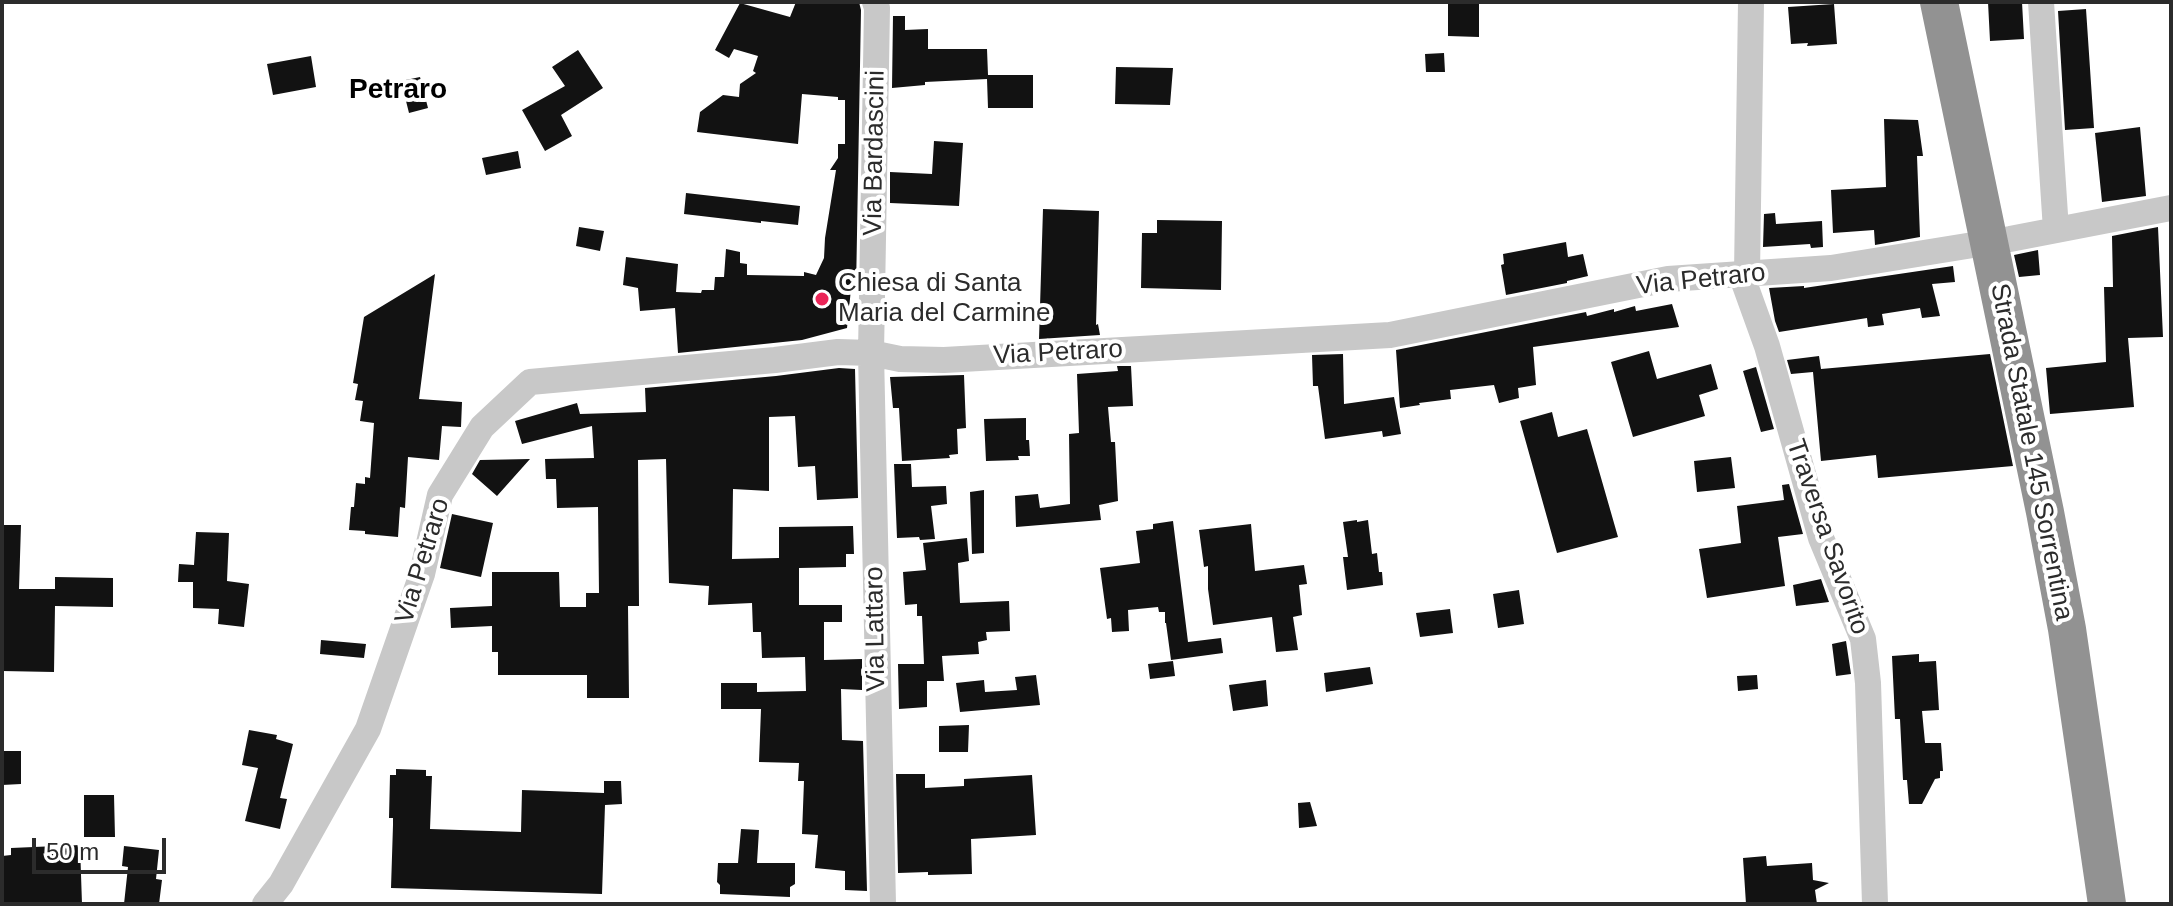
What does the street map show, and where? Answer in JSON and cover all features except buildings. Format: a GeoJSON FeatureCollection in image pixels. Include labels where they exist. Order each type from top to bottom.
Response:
{"type":"FeatureCollection","features":[{"type":"Feature","properties":{"kind":"highway","name":"Strada Statale 145 Sorrentina"},"geometry":{"type":"LineString","coordinates":[[1939,2],[2062,600],[2107,904]]}},
{"type":"Feature","properties":{"kind":"street","name":"Via Bardascini"},"geometry":{"type":"LineString","coordinates":[[871,353],[875,2]]}},
{"type":"Feature","properties":{"kind":"street","name":"Traversa Savorito"},"geometry":{"type":"LineString","coordinates":[[1751,2],[1744,274],[1821,538],[1863,639],[1868,683],[1875,904]]}},
{"type":"Feature","properties":{"kind":"street"},"geometry":{"type":"LineString","coordinates":[[2041,2],[2056,230]]}},
{"type":"Feature","properties":{"kind":"street","name":"Via Petraro"},"geometry":{"type":"LineString","coordinates":[[265,904],[281,884],[368,729],[422,574],[440,495],[482,427],[530,382],[838,352],[944,360],[1390,335],[1668,279],[1831,268],[2171,208]]}},
{"type":"Feature","properties":{"kind":"street","name":"Via Lattaro"},"geometry":{"type":"LineString","coordinates":[[871,353],[883,904]]}},
{"type":"Feature","properties":{"kind":"place","name":"Chiesa di Santa Maria del Carmine"},"geometry":{"type":"Point","coordinates":[822,299]}},
{"type":"Feature","properties":{"kind":"district","name":"Petraro"},"geometry":{"type":"Point","coordinates":[398,90]}}]}
